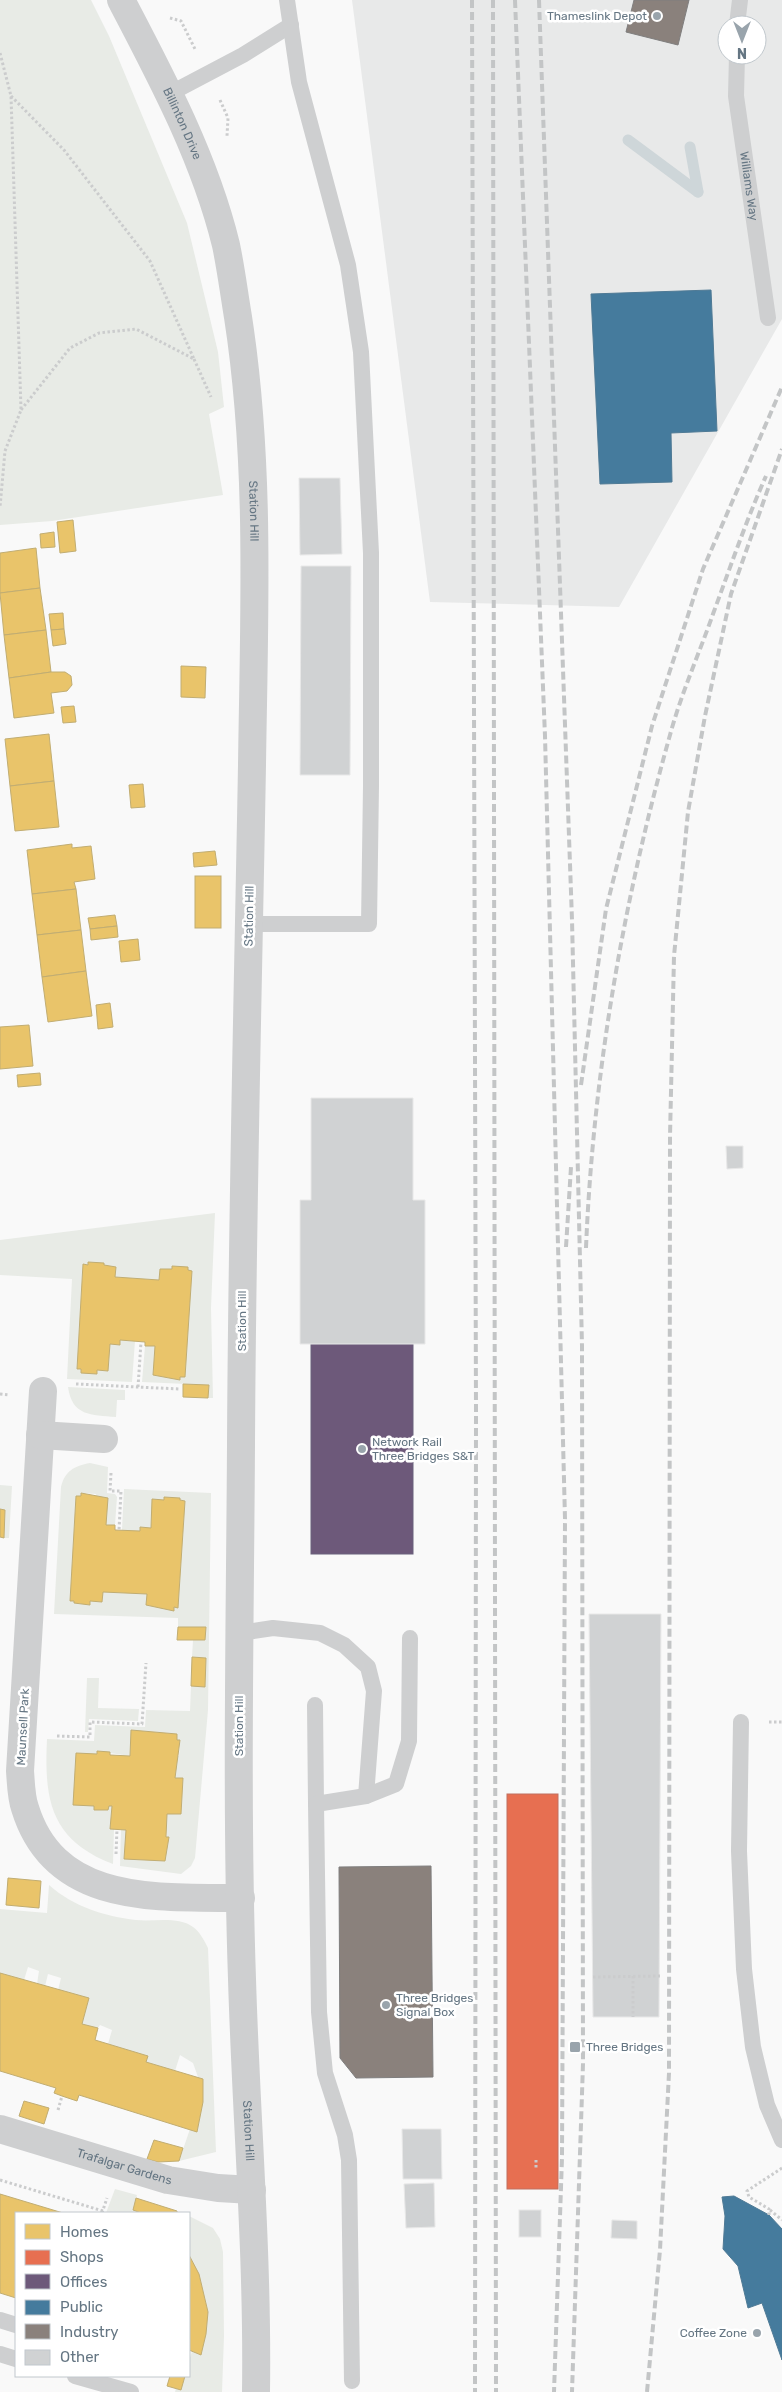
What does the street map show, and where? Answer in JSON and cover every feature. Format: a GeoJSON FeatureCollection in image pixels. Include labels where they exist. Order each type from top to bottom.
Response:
{"type":"FeatureCollection","features":[{"type":"Feature","properties":{"kind":"street","name":"Billinton Drive"},"geometry":{"type":"LineString","coordinates":[[121,0],[169,94],[201,167],[227,252]]}},
{"type":"Feature","properties":{"kind":"street","name":"Station Hill"},"geometry":{"type":"LineString","coordinates":[[227,252],[244,357],[252,436],[255,503],[242,1282],[238,1700],[243,2000],[257,2331],[256,2392]]}},
{"type":"Feature","properties":{"kind":"street","name":"Maunsell Park"},"geometry":{"type":"LineString","coordinates":[[43,1391],[20,1771],[24,1807],[34,1832],[63,1868],[87,1883],[122,1891],[176,1898],[241,1898]]}},
{"type":"Feature","properties":{"kind":"street"},"geometry":{"type":"LineString","coordinates":[[40,1435],[104,1439]]}},
{"type":"Feature","properties":{"kind":"street","name":"Trafalgar Gardens"},"geometry":{"type":"LineString","coordinates":[[0,2129],[168,2180],[209,2187],[252,2190]]}},
{"type":"Feature","properties":{"kind":"lane"},"geometry":{"type":"LineString","coordinates":[[249,924],[369,924],[372,786],[372,553],[361,352],[348,265],[299,82],[287,0]]}},
{"type":"Feature","properties":{"kind":"lane"},"geometry":{"type":"LineString","coordinates":[[738,15],[740,0]]}},
{"type":"Feature","properties":{"kind":"lane"},"geometry":{"type":"LineString","coordinates":[[169,94],[243,55],[291,25]]}},
{"type":"Feature","properties":{"kind":"lane","name":"Williams Way"},"geometry":{"type":"LineString","coordinates":[[737,65],[736,96],[768,318]]}},
{"type":"Feature","properties":{"kind":"lane"},"geometry":{"type":"LineString","coordinates":[[240,1633],[273,1628],[320,1633],[344,1645],[368,1667],[374,1691],[366,1796]]}},
{"type":"Feature","properties":{"kind":"lane"},"geometry":{"type":"LineString","coordinates":[[316,1804],[366,1796],[396,1784],[409,1741],[410,1638]]}},
{"type":"Feature","properties":{"kind":"lane"},"geometry":{"type":"LineString","coordinates":[[314,1705],[319,2012],[325,2073],[345,2134],[349,2160],[352,2381]]}},
{"type":"Feature","properties":{"kind":"lane"},"geometry":{"type":"LineString","coordinates":[[741,1722],[739,1851],[744,1968],[753,2047],[767,2105],[782,2140]]}},
{"type":"Feature","properties":{"kind":"lane"},"geometry":{"type":"LineString","coordinates":[[0,2320],[15,2325]]}},
{"type":"Feature","properties":{"kind":"lane"},"geometry":{"type":"LineString","coordinates":[[0,2354],[15,2359]]}},
{"type":"Feature","properties":{"kind":"lane"},"geometry":{"type":"LineString","coordinates":[[78,2377],[131,2392]]}},
{"type":"Feature","properties":{"kind":"path"},"geometry":{"type":"LineString","coordinates":[[0,53],[10,96],[21,410]]}},
{"type":"Feature","properties":{"kind":"path"},"geometry":{"type":"LineString","coordinates":[[0,507],[5,451],[21,410],[70,348],[99,333],[136,329],[194,359],[150,261],[64,150],[10,96]]}},
{"type":"Feature","properties":{"kind":"path"},"geometry":{"type":"LineString","coordinates":[[138,1387],[141,1342]]}},
{"type":"Feature","properties":{"kind":"path"},"geometry":{"type":"LineString","coordinates":[[71,1384],[179,1388]]}},
{"type":"Feature","properties":{"kind":"path"},"geometry":{"type":"LineString","coordinates":[[111,1465],[110,1491],[121,1491],[119,1530]]}},
{"type":"Feature","properties":{"kind":"path"},"geometry":{"type":"LineString","coordinates":[[22,1735],[90,1738],[90,1722],[142,1724],[146,1663]]}},
{"type":"Feature","properties":{"kind":"path"},"geometry":{"type":"LineString","coordinates":[[771,1722],[782,1722]]}},
{"type":"Feature","properties":{"kind":"path"},"geometry":{"type":"LineString","coordinates":[[632,1976],[633,2017]]}},
{"type":"Feature","properties":{"kind":"path"},"geometry":{"type":"LineString","coordinates":[[593,1977],[660,1976]]}},
{"type":"Feature","properties":{"kind":"path"},"geometry":{"type":"LineString","coordinates":[[536,2160],[536,2170]]}},
{"type":"Feature","properties":{"kind":"path"},"geometry":{"type":"LineString","coordinates":[[776,2174],[747,2190],[749,2197],[769,2209],[782,2220]]}},
{"type":"Feature","properties":{"kind":"path"},"geometry":{"type":"LineString","coordinates":[[0,2180],[103,2211]]}},
{"type":"Feature","properties":{"kind":"path"},"geometry":{"type":"LineString","coordinates":[[768,2215],[769,2209]]}},
{"type":"Feature","properties":{"kind":"shaded area"},"geometry":{"type":"Polygon","coordinates":[[[0,0],[91,0],[109,36],[187,223],[218,352],[224,407],[209,414],[223,495],[52,521],[0,525],[0,0]]]}},
{"type":"Feature","properties":{"kind":"shaded area"},"geometry":{"type":"Polygon","coordinates":[[[352,0],[782,0],[782,319],[619,607],[430,602],[352,0]]]}},
{"type":"Feature","properties":{"kind":"shaded area"},"geometry":{"type":"Polygon","coordinates":[[[215,1213],[211,1308],[213,1398],[208,1398],[209,1385],[142,1382],[145,1346],[155,1346],[153,1375],[180,1380],[180,1377],[185,1377],[192,1271],[160,1269],[159,1280],[115,1277],[116,1267],[88,1262],[88,1265],[83,1264],[77,1369],[108,1371],[110,1344],[119,1345],[120,1340],[135,1341],[132,1382],[67,1379],[72,1279],[0,1275],[0,1240],[215,1213]]]}},
{"type":"Feature","properties":{"kind":"shaded area"},"geometry":{"type":"Polygon","coordinates":[[[68,1387],[125,1390],[125,1400],[117,1400],[116,1417],[99,1416],[78,1409],[70,1397],[68,1387]]]}},
{"type":"Feature","properties":{"kind":"shaded area"},"geometry":{"type":"Polygon","coordinates":[[[90,1463],[108,1467],[107,1493],[115,1494],[117,1497],[115,1525],[106,1525],[96,1494],[82,1493],[81,1496],[76,1496],[70,1600],[74,1601],[74,1603],[90,1605],[90,1601],[102,1602],[103,1592],[147,1594],[146,1605],[173,1610],[174,1607],[178,1608],[185,1501],[180,1500],[180,1498],[165,1497],[164,1500],[152,1499],[151,1528],[141,1527],[140,1531],[122,1530],[124,1489],[211,1493],[208,1710],[195,1858],[191,1866],[181,1874],[120,1866],[121,1829],[126,1830],[124,1858],[167,1852],[167,1814],[181,1814],[183,1779],[175,1778],[176,1756],[179,1756],[180,1740],[177,1740],[177,1734],[132,1730],[130,1756],[97,1751],[94,1809],[108,1810],[109,1806],[112,1806],[111,1828],[114,1829],[113,1864],[92,1854],[76,1843],[64,1830],[55,1815],[50,1799],[46,1761],[47,1739],[94,1741],[95,1725],[145,1727],[146,1710],[190,1711],[191,1686],[205,1686],[206,1658],[192,1657],[193,1640],[205,1640],[205,1627],[178,1627],[178,1618],[54,1614],[61,1487],[65,1477],[71,1470],[90,1463]]]}},
{"type":"Feature","properties":{"kind":"shaded area"},"geometry":{"type":"Polygon","coordinates":[[[0,1485],[12,1486],[9,1538],[4,1538],[5,1510],[0,1509],[0,1485]]]}},
{"type":"Feature","properties":{"kind":"shaded area"},"geometry":{"type":"Polygon","coordinates":[[[87,1678],[99,1678],[98,1708],[139,1709],[138,1721],[89,1719],[88,1732],[85,1732],[87,1678]]]}},
{"type":"Feature","properties":{"kind":"shaded area"},"geometry":{"type":"Polygon","coordinates":[[[49,1885],[79,1905],[101,1913],[136,1920],[180,1922],[193,1927],[202,1936],[208,1948],[216,2152],[179,2161],[190,2129],[197,2132],[203,2102],[203,2079],[198,2077],[193,2063],[180,2055],[175,2071],[146,2062],[147,2056],[108,2044],[112,2030],[100,2025],[98,2028],[82,2024],[89,1999],[58,1990],[61,1978],[48,1974],[45,1986],[37,1984],[39,1971],[28,1967],[24,1980],[0,1973],[0,1909],[47,1913],[49,1885]]]}},
{"type":"Feature","properties":{"kind":"shaded area"},"geometry":{"type":"Polygon","coordinates":[[[115,2189],[137,2195],[133,2210],[138,2212],[106,2212],[115,2189]]]}},
{"type":"Feature","properties":{"kind":"shaded area"},"geometry":{"type":"Polygon","coordinates":[[[190,2216],[213,2228],[220,2239],[223,2252],[224,2336],[222,2392],[175,2392],[176,2388],[181,2389],[185,2377],[190,2377],[192,2351],[201,2354],[206,2334],[208,2312],[199,2274],[190,2257],[190,2216]]]}},
{"type":"Feature","properties":{"kind":"building: Homes"},"geometry":{"type":"Polygon","coordinates":[[[73,520],[76,551],[60,553],[57,522],[73,520]]]}},
{"type":"Feature","properties":{"kind":"building: Homes"},"geometry":{"type":"Polygon","coordinates":[[[54,532],[55,547],[41,548],[40,534],[54,532]]]}},
{"type":"Feature","properties":{"kind":"building: Homes"},"geometry":{"type":"Polygon","coordinates":[[[36,548],[40,588],[0,593],[0,553],[36,548]]]}},
{"type":"Feature","properties":{"kind":"building: Homes"},"geometry":{"type":"Polygon","coordinates":[[[40,588],[46,630],[4,635],[0,593],[40,588]]]}},
{"type":"Feature","properties":{"kind":"building: Homes"},"geometry":{"type":"Polygon","coordinates":[[[63,613],[64,629],[51,630],[49,614],[63,613]]]}},
{"type":"Feature","properties":{"kind":"building: Homes"},"geometry":{"type":"Polygon","coordinates":[[[64,629],[66,644],[53,646],[51,630],[64,629]]]}},
{"type":"Feature","properties":{"kind":"building: Homes"},"geometry":{"type":"Polygon","coordinates":[[[46,630],[51,672],[9,678],[4,635],[46,630]]]}},
{"type":"Feature","properties":{"kind":"building: Homes"},"geometry":{"type":"Polygon","coordinates":[[[181,666],[206,667],[205,698],[181,697],[181,666]]]}},
{"type":"Feature","properties":{"kind":"building: Homes"},"geometry":{"type":"Polygon","coordinates":[[[65,672],[71,676],[72,685],[67,691],[51,693],[54,713],[14,718],[9,678],[65,672]]]}},
{"type":"Feature","properties":{"kind":"building: Homes"},"geometry":{"type":"Polygon","coordinates":[[[74,706],[76,722],[63,723],[61,707],[74,706]]]}},
{"type":"Feature","properties":{"kind":"building: Homes"},"geometry":{"type":"Polygon","coordinates":[[[49,734],[54,781],[10,786],[5,739],[49,734]]]}},
{"type":"Feature","properties":{"kind":"building: Homes"},"geometry":{"type":"Polygon","coordinates":[[[54,781],[59,827],[15,831],[10,786],[54,781]]]}},
{"type":"Feature","properties":{"kind":"building: Homes"},"geometry":{"type":"Polygon","coordinates":[[[143,784],[145,807],[131,808],[129,785],[143,784]]]}},
{"type":"Feature","properties":{"kind":"building: Homes"},"geometry":{"type":"Polygon","coordinates":[[[72,844],[72,848],[91,846],[95,879],[74,882],[76,889],[32,894],[27,850],[72,844]]]}},
{"type":"Feature","properties":{"kind":"building: Homes"},"geometry":{"type":"Polygon","coordinates":[[[215,851],[217,865],[194,867],[193,853],[215,851]]]}},
{"type":"Feature","properties":{"kind":"building: Homes"},"geometry":{"type":"Polygon","coordinates":[[[195,876],[221,876],[221,928],[195,928],[195,876]]]}},
{"type":"Feature","properties":{"kind":"building: Homes"},"geometry":{"type":"Polygon","coordinates":[[[76,889],[81,930],[37,935],[32,894],[76,889]]]}},
{"type":"Feature","properties":{"kind":"building: Homes"},"geometry":{"type":"Polygon","coordinates":[[[115,915],[117,926],[90,929],[88,918],[115,915]]]}},
{"type":"Feature","properties":{"kind":"building: Homes"},"geometry":{"type":"Polygon","coordinates":[[[117,926],[118,937],[91,940],[90,929],[117,926]]]}},
{"type":"Feature","properties":{"kind":"building: Homes"},"geometry":{"type":"Polygon","coordinates":[[[81,930],[86,971],[42,977],[37,935],[81,930]]]}},
{"type":"Feature","properties":{"kind":"building: Homes"},"geometry":{"type":"Polygon","coordinates":[[[138,939],[140,960],[121,962],[119,941],[138,939]]]}},
{"type":"Feature","properties":{"kind":"building: Homes"},"geometry":{"type":"Polygon","coordinates":[[[86,971],[92,1016],[48,1022],[42,977],[86,971]]]}},
{"type":"Feature","properties":{"kind":"building: Homes"},"geometry":{"type":"Polygon","coordinates":[[[110,1003],[113,1027],[98,1029],[96,1005],[110,1003]]]}},
{"type":"Feature","properties":{"kind":"building: Homes"},"geometry":{"type":"Polygon","coordinates":[[[29,1025],[33,1066],[0,1069],[0,1027],[29,1025]]]}},
{"type":"Feature","properties":{"kind":"building: Homes"},"geometry":{"type":"Polygon","coordinates":[[[40,1073],[41,1085],[18,1087],[17,1075],[40,1073]]]}},
{"type":"Feature","properties":{"kind":"building: Homes"},"geometry":{"type":"Polygon","coordinates":[[[88,1262],[104,1263],[104,1265],[116,1267],[115,1277],[159,1280],[160,1269],[172,1269],[172,1266],[188,1267],[188,1270],[192,1271],[185,1377],[180,1377],[180,1380],[153,1375],[155,1346],[145,1346],[145,1342],[120,1340],[120,1345],[110,1344],[108,1371],[97,1370],[97,1374],[81,1373],[81,1369],[77,1369],[83,1264],[88,1265],[88,1262]]]}},
{"type":"Feature","properties":{"kind":"building: Homes"},"geometry":{"type":"Polygon","coordinates":[[[183,1384],[209,1385],[208,1398],[183,1397],[183,1384]]]}},
{"type":"Feature","properties":{"kind":"building: Homes"},"geometry":{"type":"Polygon","coordinates":[[[81,1493],[108,1498],[106,1525],[115,1525],[115,1530],[140,1531],[140,1527],[151,1528],[152,1499],[164,1500],[164,1497],[180,1498],[180,1500],[185,1501],[178,1608],[174,1607],[174,1611],[146,1605],[147,1594],[103,1592],[102,1602],[90,1601],[90,1605],[70,1601],[76,1496],[81,1496],[81,1493]]]}},
{"type":"Feature","properties":{"kind":"building: Homes"},"geometry":{"type":"Polygon","coordinates":[[[0,1509],[5,1510],[4,1538],[0,1537],[0,1509]]]}},
{"type":"Feature","properties":{"kind":"building: Homes"},"geometry":{"type":"Polygon","coordinates":[[[178,1627],[206,1627],[205,1640],[177,1640],[178,1627]]]}},
{"type":"Feature","properties":{"kind":"building: Homes"},"geometry":{"type":"Polygon","coordinates":[[[192,1657],[206,1658],[205,1687],[191,1686],[192,1657]]]}},
{"type":"Feature","properties":{"kind":"building: Homes"},"geometry":{"type":"Polygon","coordinates":[[[131,1730],[177,1734],[177,1740],[180,1740],[175,1778],[183,1778],[181,1814],[167,1814],[166,1837],[169,1837],[165,1861],[124,1859],[126,1830],[110,1829],[112,1806],[109,1806],[108,1810],[94,1810],[94,1806],[73,1805],[76,1753],[97,1754],[97,1751],[110,1752],[110,1755],[130,1756],[131,1730]]]}},
{"type":"Feature","properties":{"kind":"building: Homes"},"geometry":{"type":"Polygon","coordinates":[[[8,1878],[41,1881],[39,1908],[6,1905],[8,1878]]]}},
{"type":"Feature","properties":{"kind":"building: Homes"},"geometry":{"type":"Polygon","coordinates":[[[0,1973],[89,1998],[82,2024],[98,2028],[95,2040],[148,2056],[146,2062],[203,2079],[203,2102],[197,2132],[79,2095],[77,2101],[54,2093],[56,2088],[0,2071],[0,1973]]]}},
{"type":"Feature","properties":{"kind":"building: Homes"},"geometry":{"type":"Polygon","coordinates":[[[24,2101],[49,2108],[44,2124],[19,2116],[24,2101]]]}},
{"type":"Feature","properties":{"kind":"building: Homes"},"geometry":{"type":"Polygon","coordinates":[[[154,2140],[183,2148],[179,2161],[158,2162],[147,2159],[154,2140]]]}},
{"type":"Feature","properties":{"kind":"building: Homes"},"geometry":{"type":"Polygon","coordinates":[[[0,2194],[60,2212],[15,2212],[15,2298],[0,2293],[0,2194]]]}},
{"type":"Feature","properties":{"kind":"building: Homes"},"geometry":{"type":"Polygon","coordinates":[[[136,2198],[177,2212],[138,2212],[133,2210],[136,2198]]]}},
{"type":"Feature","properties":{"kind":"building: Homes"},"geometry":{"type":"Polygon","coordinates":[[[190,2257],[199,2274],[208,2312],[206,2334],[201,2355],[190,2350],[190,2257]]]}},
{"type":"Feature","properties":{"kind":"building: Homes"},"geometry":{"type":"Polygon","coordinates":[[[170,2377],[185,2377],[181,2390],[167,2386],[170,2377]]]}},
{"type":"Feature","properties":{"kind":"building: Shops"},"geometry":{"type":"Polygon","coordinates":[[[507,1794],[558,1794],[558,2189],[507,2189],[507,1794]]]}},
{"type":"Feature","properties":{"kind":"building: Offices","name":"Network Rail Three Bridges S&T"},"geometry":{"type":"Polygon","coordinates":[[[311,1344],[413,1344],[413,1554],[311,1554],[311,1344]]]}},
{"type":"Feature","properties":{"kind":"building: Public"},"geometry":{"type":"Polygon","coordinates":[[[711,290],[717,431],[671,433],[672,482],[600,484],[591,294],[711,290]]]}},
{"type":"Feature","properties":{"kind":"building: Public"},"geometry":{"type":"Polygon","coordinates":[[[734,2196],[769,2215],[782,2229],[782,2360],[762,2303],[748,2308],[738,2266],[723,2249],[725,2216],[722,2197],[734,2196]]]}},
{"type":"Feature","properties":{"kind":"building: Industry","name":"Thameslink Depot"},"geometry":{"type":"Polygon","coordinates":[[[634,0],[689,0],[678,45],[626,32],[634,0]]]}},
{"type":"Feature","properties":{"kind":"building: Industry","name":"Three Bridges Signal Box"},"geometry":{"type":"Polygon","coordinates":[[[431,1866],[433,2077],[356,2078],[340,2058],[339,1867],[431,1866]]]}},
{"type":"Feature","properties":{"kind":"building: Other"},"geometry":{"type":"Polygon","coordinates":[[[299,478],[340,478],[342,554],[300,555],[299,478]]]}},
{"type":"Feature","properties":{"kind":"building: Other"},"geometry":{"type":"Polygon","coordinates":[[[301,566],[351,566],[350,775],[300,775],[301,566]]]}},
{"type":"Feature","properties":{"kind":"building: Other"},"geometry":{"type":"Polygon","coordinates":[[[311,1098],[413,1098],[413,1200],[425,1200],[425,1344],[300,1344],[300,1200],[311,1200],[311,1098]]]}},
{"type":"Feature","properties":{"kind":"building: Other"},"geometry":{"type":"Polygon","coordinates":[[[726,1146],[743,1146],[743,1168],[727,1169],[726,1146]]]}},
{"type":"Feature","properties":{"kind":"building: Other"},"geometry":{"type":"Polygon","coordinates":[[[589,1614],[661,1614],[659,2017],[593,2017],[589,1614]]]}},
{"type":"Feature","properties":{"kind":"building: Other"},"geometry":{"type":"Polygon","coordinates":[[[402,2129],[441,2129],[442,2179],[403,2179],[402,2129]]]}},
{"type":"Feature","properties":{"kind":"building: Other"},"geometry":{"type":"Polygon","coordinates":[[[434,2183],[435,2227],[406,2228],[404,2184],[434,2183]]]}},
{"type":"Feature","properties":{"kind":"building: Other"},"geometry":{"type":"Polygon","coordinates":[[[519,2210],[541,2210],[541,2237],[519,2237],[519,2210]]]}},
{"type":"Feature","properties":{"kind":"building: Other"},"geometry":{"type":"Polygon","coordinates":[[[612,2220],[637,2221],[637,2239],[611,2238],[612,2220]]]}},
{"type":"Feature","properties":{"kind":"waterway"},"geometry":{"type":"LineString","coordinates":[[628,140],[698,192]]}},
{"type":"Feature","properties":{"kind":"waterway"},"geometry":{"type":"LineString","coordinates":[[690,147],[698,192]]}},
{"type":"Feature","properties":{"kind":"railway"},"geometry":{"type":"LineString","coordinates":[[472,0],[476,1413],[475,2392]]}},
{"type":"Feature","properties":{"kind":"railway"},"geometry":{"type":"LineString","coordinates":[[493,0],[496,2392]]}},
{"type":"Feature","properties":{"kind":"railway"},"geometry":{"type":"LineString","coordinates":[[515,0],[545,736],[565,1519],[562,2158],[554,2392]]}},
{"type":"Feature","properties":{"kind":"railway"},"geometry":{"type":"LineString","coordinates":[[539,0],[572,920],[582,1346],[583,2064],[572,2392]]}},
{"type":"Feature","properties":{"kind":"railway"},"geometry":{"type":"LineString","coordinates":[[581,1085],[606,909],[652,726],[703,569],[782,387]]}},
{"type":"Feature","properties":{"kind":"railway"},"geometry":{"type":"LineString","coordinates":[[647,2392],[660,2250],[669,2073],[670,1137],[674,956],[688,812],[705,716],[731,594],[782,449]]}},
{"type":"Feature","properties":{"kind":"railway"},"geometry":{"type":"LineString","coordinates":[[586,1248],[595,1118],[603,1054],[613,989],[638,861],[679,704],[766,476]]}},
{"type":"Feature","properties":{"kind":"railway"},"geometry":{"type":"LineString","coordinates":[[566,1247],[571,1167]]}},
{"type":"Feature","properties":{"kind":"place","name":"Thameslink Depot"},"geometry":{"type":"Point","coordinates":[657,16]}},
{"type":"Feature","properties":{"kind":"place","name":"Network Rail Three Bridges S&T"},"geometry":{"type":"Point","coordinates":[362,1449]}},
{"type":"Feature","properties":{"kind":"place","name":"Three Bridges Signal Box"},"geometry":{"type":"Point","coordinates":[386,2005]}},
{"type":"Feature","properties":{"kind":"place","name":"Three Bridges"},"geometry":{"type":"Point","coordinates":[575,2047]}},
{"type":"Feature","properties":{"kind":"place","name":"Coffee Zone"},"geometry":{"type":"Point","coordinates":[757,2333]}}]}
